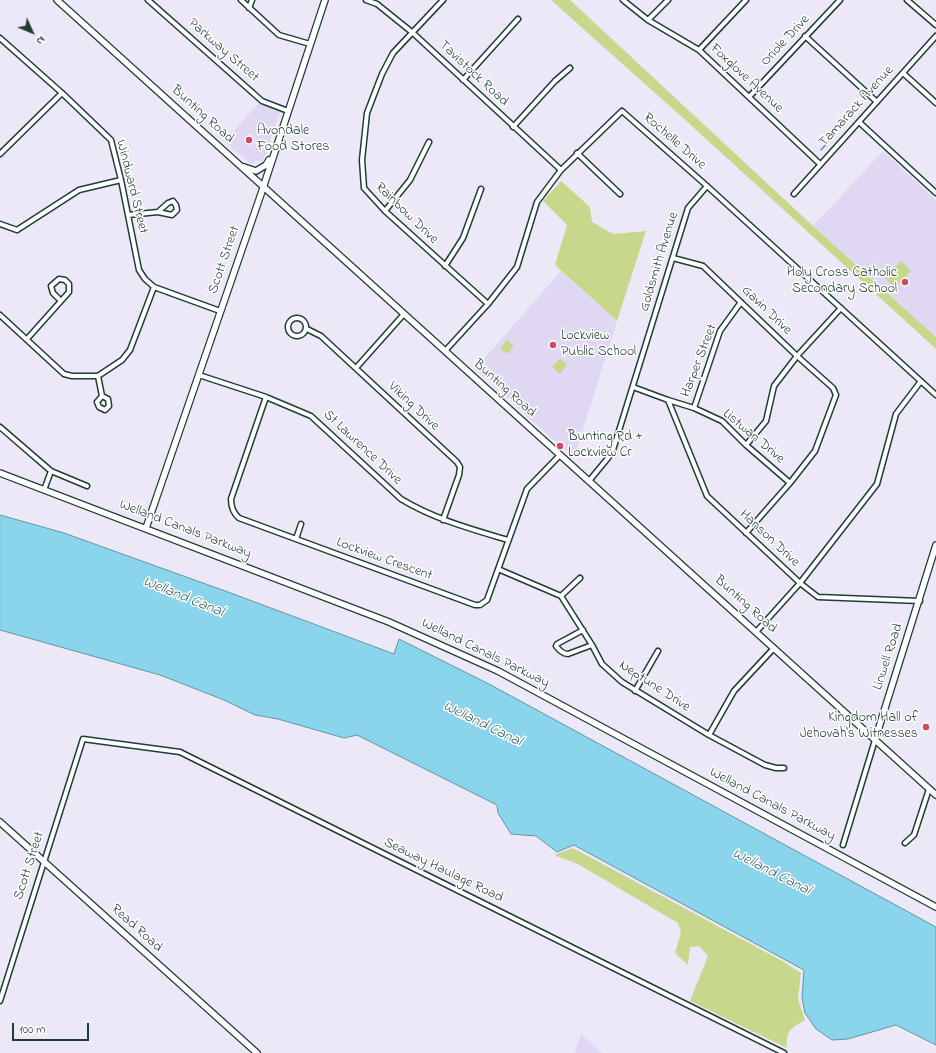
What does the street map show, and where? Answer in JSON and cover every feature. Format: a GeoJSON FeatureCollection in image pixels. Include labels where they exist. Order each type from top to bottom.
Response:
{"type":"FeatureCollection","features":[{"type":"Feature","properties":{"kind":"main road","name":"Bunting Road"},"geometry":{"type":"LineString","coordinates":[[56,0],[936,795]]}},
{"type":"Feature","properties":{"kind":"main road","name":"Scott Street"},"geometry":{"type":"LineString","coordinates":[[146,528],[263,188],[325,0]]}},
{"type":"Feature","properties":{"kind":"main road"},"geometry":{"type":"LineString","coordinates":[[239,165],[256,171],[266,164],[276,145]]}},
{"type":"Feature","properties":{"kind":"main road","name":"Welland Canals Parkway"},"geometry":{"type":"LineString","coordinates":[[0,473],[390,622],[498,671],[936,907]]}},
{"type":"Feature","properties":{"kind":"main road","name":"Linwell Road"},"geometry":{"type":"LineString","coordinates":[[875,740],[933,564],[936,545]]}},
{"type":"Feature","properties":{"kind":"main road","name":"Read Road"},"geometry":{"type":"LineString","coordinates":[[0,822],[257,1053]]}},
{"type":"Feature","properties":{"kind":"street","name":"Parkway Street"},"geometry":{"type":"LineString","coordinates":[[148,0],[262,101],[288,111]]}},
{"type":"Feature","properties":{"kind":"street"},"geometry":{"type":"LineString","coordinates":[[241,0],[279,34],[310,44]]}},
{"type":"Feature","properties":{"kind":"street"},"geometry":{"type":"LineString","coordinates":[[249,8],[252,0]]}},
{"type":"Feature","properties":{"kind":"street","name":"Tavistock Road"},"geometry":{"type":"LineString","coordinates":[[366,0],[377,4],[413,33],[561,170]]}},
{"type":"Feature","properties":{"kind":"street","name":"Rainbow Drive"},"geometry":{"type":"LineString","coordinates":[[443,0],[393,53],[382,74],[367,113],[362,160],[364,188],[385,211],[488,304]]}},
{"type":"Feature","properties":{"kind":"street","name":"Foxglove Avenue"},"geometry":{"type":"LineString","coordinates":[[623,0],[648,20],[698,50],[820,164]]}},
{"type":"Feature","properties":{"kind":"street"},"geometry":{"type":"LineString","coordinates":[[648,20],[668,0]]}},
{"type":"Feature","properties":{"kind":"street"},"geometry":{"type":"LineString","coordinates":[[698,50],[746,0]]}},
{"type":"Feature","properties":{"kind":"street","name":"Oriole Drive"},"geometry":{"type":"LineString","coordinates":[[749,97],[840,0]]}},
{"type":"Feature","properties":{"kind":"street"},"geometry":{"type":"LineString","coordinates":[[907,0],[936,25]]}},
{"type":"Feature","properties":{"kind":"street"},"geometry":{"type":"LineString","coordinates":[[463,80],[518,19]]}},
{"type":"Feature","properties":{"kind":"street"},"geometry":{"type":"LineString","coordinates":[[805,36],[877,102]]}},
{"type":"Feature","properties":{"kind":"street","name":"Tamarack Avenue"},"geometry":{"type":"LineString","coordinates":[[794,194],[936,36]]}},
{"type":"Feature","properties":{"kind":"street","name":"Windward Street"},"geometry":{"type":"LineString","coordinates":[[0,38],[62,93],[111,140],[121,180],[139,270],[145,279],[154,288],[220,311]]}},
{"type":"Feature","properties":{"kind":"street"},"geometry":{"type":"LineString","coordinates":[[513,127],[555,81],[570,68]]}},
{"type":"Feature","properties":{"kind":"street"},"geometry":{"type":"LineString","coordinates":[[903,73],[936,103]]}},
{"type":"Feature","properties":{"kind":"street"},"geometry":{"type":"LineString","coordinates":[[0,154],[62,93]]}},
{"type":"Feature","properties":{"kind":"street","name":"Rochelle Drive"},"geometry":{"type":"LineString","coordinates":[[445,351],[488,304],[517,267],[537,202],[561,170],[622,111],[707,186],[936,396]]}},
{"type":"Feature","properties":{"kind":"street"},"geometry":{"type":"LineString","coordinates":[[859,122],[936,193]]}},
{"type":"Feature","properties":{"kind":"street"},"geometry":{"type":"LineString","coordinates":[[385,211],[410,180],[429,142]]}},
{"type":"Feature","properties":{"kind":"street"},"geometry":{"type":"LineString","coordinates":[[577,154],[620,194]]}},
{"type":"Feature","properties":{"kind":"street"},"geometry":{"type":"LineString","coordinates":[[0,224],[17,230],[79,190],[121,180]]}},
{"type":"Feature","properties":{"kind":"street","name":"Goldsmith Avenue"},"geometry":{"type":"LineString","coordinates":[[589,481],[613,450],[688,208],[707,186]]}},
{"type":"Feature","properties":{"kind":"street"},"geometry":{"type":"LineString","coordinates":[[445,266],[463,238],[481,189]]}},
{"type":"Feature","properties":{"kind":"street"},"geometry":{"type":"LineString","coordinates":[[128,215],[158,212]]}},
{"type":"Feature","properties":{"kind":"street","name":"Gavin Drive"},"geometry":{"type":"LineString","coordinates":[[673,258],[703,266],[797,356],[834,388],[836,394],[815,451],[790,482]]}},
{"type":"Feature","properties":{"kind":"street"},"geometry":{"type":"LineString","coordinates":[[27,339],[61,301],[69,292],[69,284],[65,280],[59,279],[51,286],[53,293],[61,301]]}},
{"type":"Feature","properties":{"kind":"street"},"geometry":{"type":"LineString","coordinates":[[0,316],[64,374],[72,376],[98,376],[122,360],[130,350],[154,288]]}},
{"type":"Feature","properties":{"kind":"street","name":"Harper Street"},"geometry":{"type":"LineString","coordinates":[[694,408],[720,331],[741,302]]}},
{"type":"Feature","properties":{"kind":"street"},"geometry":{"type":"LineString","coordinates":[[746,445],[766,421],[774,386],[797,356],[841,308]]}},
{"type":"Feature","properties":{"kind":"street"},"geometry":{"type":"LineString","coordinates":[[356,368],[404,314]]}},
{"type":"Feature","properties":{"kind":"street","name":"Viking Drive"},"geometry":{"type":"LineString","coordinates":[[300,318],[306,322],[307,330],[301,336],[296,337],[288,332],[288,325],[293,319],[300,318]]}},
{"type":"Feature","properties":{"kind":"street","name":"Viking Drive"},"geometry":{"type":"LineString","coordinates":[[307,330],[321,336],[457,462],[460,467],[460,475],[443,520]]}},
{"type":"Feature","properties":{"kind":"street","name":"St Lawrence Drive"},"geometry":{"type":"LineString","coordinates":[[199,375],[266,397],[311,416],[401,499],[418,510],[443,520],[508,540]]}},
{"type":"Feature","properties":{"kind":"street"},"geometry":{"type":"LineString","coordinates":[[98,376],[102,396]]}},
{"type":"Feature","properties":{"kind":"street"},"geometry":{"type":"LineString","coordinates":[[756,632],[800,583],[877,484],[896,414],[920,381]]}},
{"type":"Feature","properties":{"kind":"street","name":"Listwan Drive"},"geometry":{"type":"LineString","coordinates":[[633,387],[694,408],[722,421],[746,445],[790,482]]}},
{"type":"Feature","properties":{"kind":"street","name":"Lockview Crescent"},"geometry":{"type":"LineString","coordinates":[[266,397],[231,499],[231,507],[236,515],[240,518],[475,606],[480,605],[487,600],[527,489],[560,455]]}},
{"type":"Feature","properties":{"kind":"street","name":"Hanson Drive"},"geometry":{"type":"LineString","coordinates":[[668,400],[707,496],[800,583],[818,597],[920,601]]}},
{"type":"Feature","properties":{"kind":"street"},"geometry":{"type":"LineString","coordinates":[[0,427],[51,471],[87,486]]}},
{"type":"Feature","properties":{"kind":"street"},"geometry":{"type":"LineString","coordinates":[[44,490],[51,471]]}},
{"type":"Feature","properties":{"kind":"street"},"geometry":{"type":"LineString","coordinates":[[746,533],[790,482]]}},
{"type":"Feature","properties":{"kind":"street"},"geometry":{"type":"LineString","coordinates":[[296,539],[301,524]]}},
{"type":"Feature","properties":{"kind":"street"},"geometry":{"type":"LineString","coordinates":[[498,569],[561,596],[580,578]]}},
{"type":"Feature","properties":{"kind":"street","name":"Neptune Drive"},"geometry":{"type":"LineString","coordinates":[[561,596],[583,630],[602,664],[622,682],[709,735],[765,765],[776,768],[784,768]]}},
{"type":"Feature","properties":{"kind":"street"},"geometry":{"type":"LineString","coordinates":[[583,630],[557,644],[556,646],[564,654],[568,654],[592,645]]}},
{"type":"Feature","properties":{"kind":"street"},"geometry":{"type":"LineString","coordinates":[[709,735],[734,691],[774,648]]}},
{"type":"Feature","properties":{"kind":"street"},"geometry":{"type":"LineString","coordinates":[[635,691],[658,651]]}},
{"type":"Feature","properties":{"kind":"street","name":"Scott Street"},"geometry":{"type":"LineString","coordinates":[[0,1001],[83,738]]}},
{"type":"Feature","properties":{"kind":"street","name":"Seaway Haulage Road"},"geometry":{"type":"LineString","coordinates":[[83,738],[180,752],[784,1053]]}},
{"type":"Feature","properties":{"kind":"street","name":"Linwell Road"},"geometry":{"type":"LineString","coordinates":[[843,845],[875,740]]}},
{"type":"Feature","properties":{"kind":"street"},"geometry":{"type":"LineString","coordinates":[[905,843],[914,835],[930,789]]}},
{"type":"Feature","properties":{"kind":"shaded area"},"geometry":{"type":"Polygon","coordinates":[[[259,103],[281,110],[262,162],[256,160],[252,165],[224,141],[259,103]]]}},
{"type":"Feature","properties":{"kind":"shaded area","name":"Holy Cross Catholic Secondary School"},"geometry":{"type":"Polygon","coordinates":[[[883,151],[936,200],[936,337],[813,226],[883,151]]]}},
{"type":"Feature","properties":{"kind":"shaded area","name":"Lockview Public School"},"geometry":{"type":"Polygon","coordinates":[[[561,271],[617,321],[574,458],[475,369],[561,271]]]}},
{"type":"Feature","properties":{"kind":"shaded area"},"geometry":{"type":"Polygon","coordinates":[[[581,1034],[602,1053],[575,1053],[581,1034]]]}},
{"type":"Feature","properties":{"kind":"green space"},"geometry":{"type":"Polygon","coordinates":[[[551,0],[570,0],[813,226],[936,337],[936,349],[682,117],[551,0]]]}},
{"type":"Feature","properties":{"kind":"green space"},"geometry":{"type":"Polygon","coordinates":[[[561,181],[590,207],[592,222],[613,234],[646,231],[617,321],[555,265],[567,225],[543,201],[561,181]]]}},
{"type":"Feature","properties":{"kind":"green space"},"geometry":{"type":"Polygon","coordinates":[[[901,261],[911,271],[895,288],[885,278],[901,261]]]}},
{"type":"Feature","properties":{"kind":"green space"},"geometry":{"type":"Polygon","coordinates":[[[507,340],[514,346],[507,354],[500,348],[507,340]]]}},
{"type":"Feature","properties":{"kind":"green space"},"geometry":{"type":"Polygon","coordinates":[[[560,358],[567,365],[560,374],[552,367],[560,358]]]}},
{"type":"Feature","properties":{"kind":"green space"},"geometry":{"type":"Polygon","coordinates":[[[573,848],[784,962],[801,973],[798,999],[805,1020],[790,1030],[787,1037],[787,1048],[690,1001],[708,956],[699,946],[690,947],[688,965],[675,953],[681,933],[678,923],[576,863],[556,856],[556,854],[573,848]]]}},
{"type":"Feature","properties":{"kind":"water","name":"Welland Canal"},"geometry":{"type":"Polygon","coordinates":[[[0,515],[64,533],[394,654],[399,639],[489,684],[936,927],[936,1045],[896,1025],[848,1039],[832,1040],[816,1029],[805,1013],[802,998],[804,970],[574,845],[557,852],[536,836],[511,834],[498,813],[497,805],[357,735],[344,738],[278,719],[255,715],[224,700],[160,675],[0,630],[0,515]]]}},
{"type":"Feature","properties":{"kind":"waterway"},"geometry":{"type":"LineString","coordinates":[[821,150],[828,142]]}},
{"type":"Feature","properties":{"kind":"place","name":"Avondale Food Stores"},"geometry":{"type":"Point","coordinates":[249,140]}},
{"type":"Feature","properties":{"kind":"place","name":"Holy Cross Catholic Secondary School"},"geometry":{"type":"Point","coordinates":[905,282]}},
{"type":"Feature","properties":{"kind":"place","name":"Lockview Public School"},"geometry":{"type":"Point","coordinates":[553,345]}},
{"type":"Feature","properties":{"kind":"place","name":"Bunting Rd + Lockview Cr"},"geometry":{"type":"Point","coordinates":[560,446]}},
{"type":"Feature","properties":{"kind":"place","name":"Kingdom Hall of Jehovah's Witnesses"},"geometry":{"type":"Point","coordinates":[926,727]}}]}
